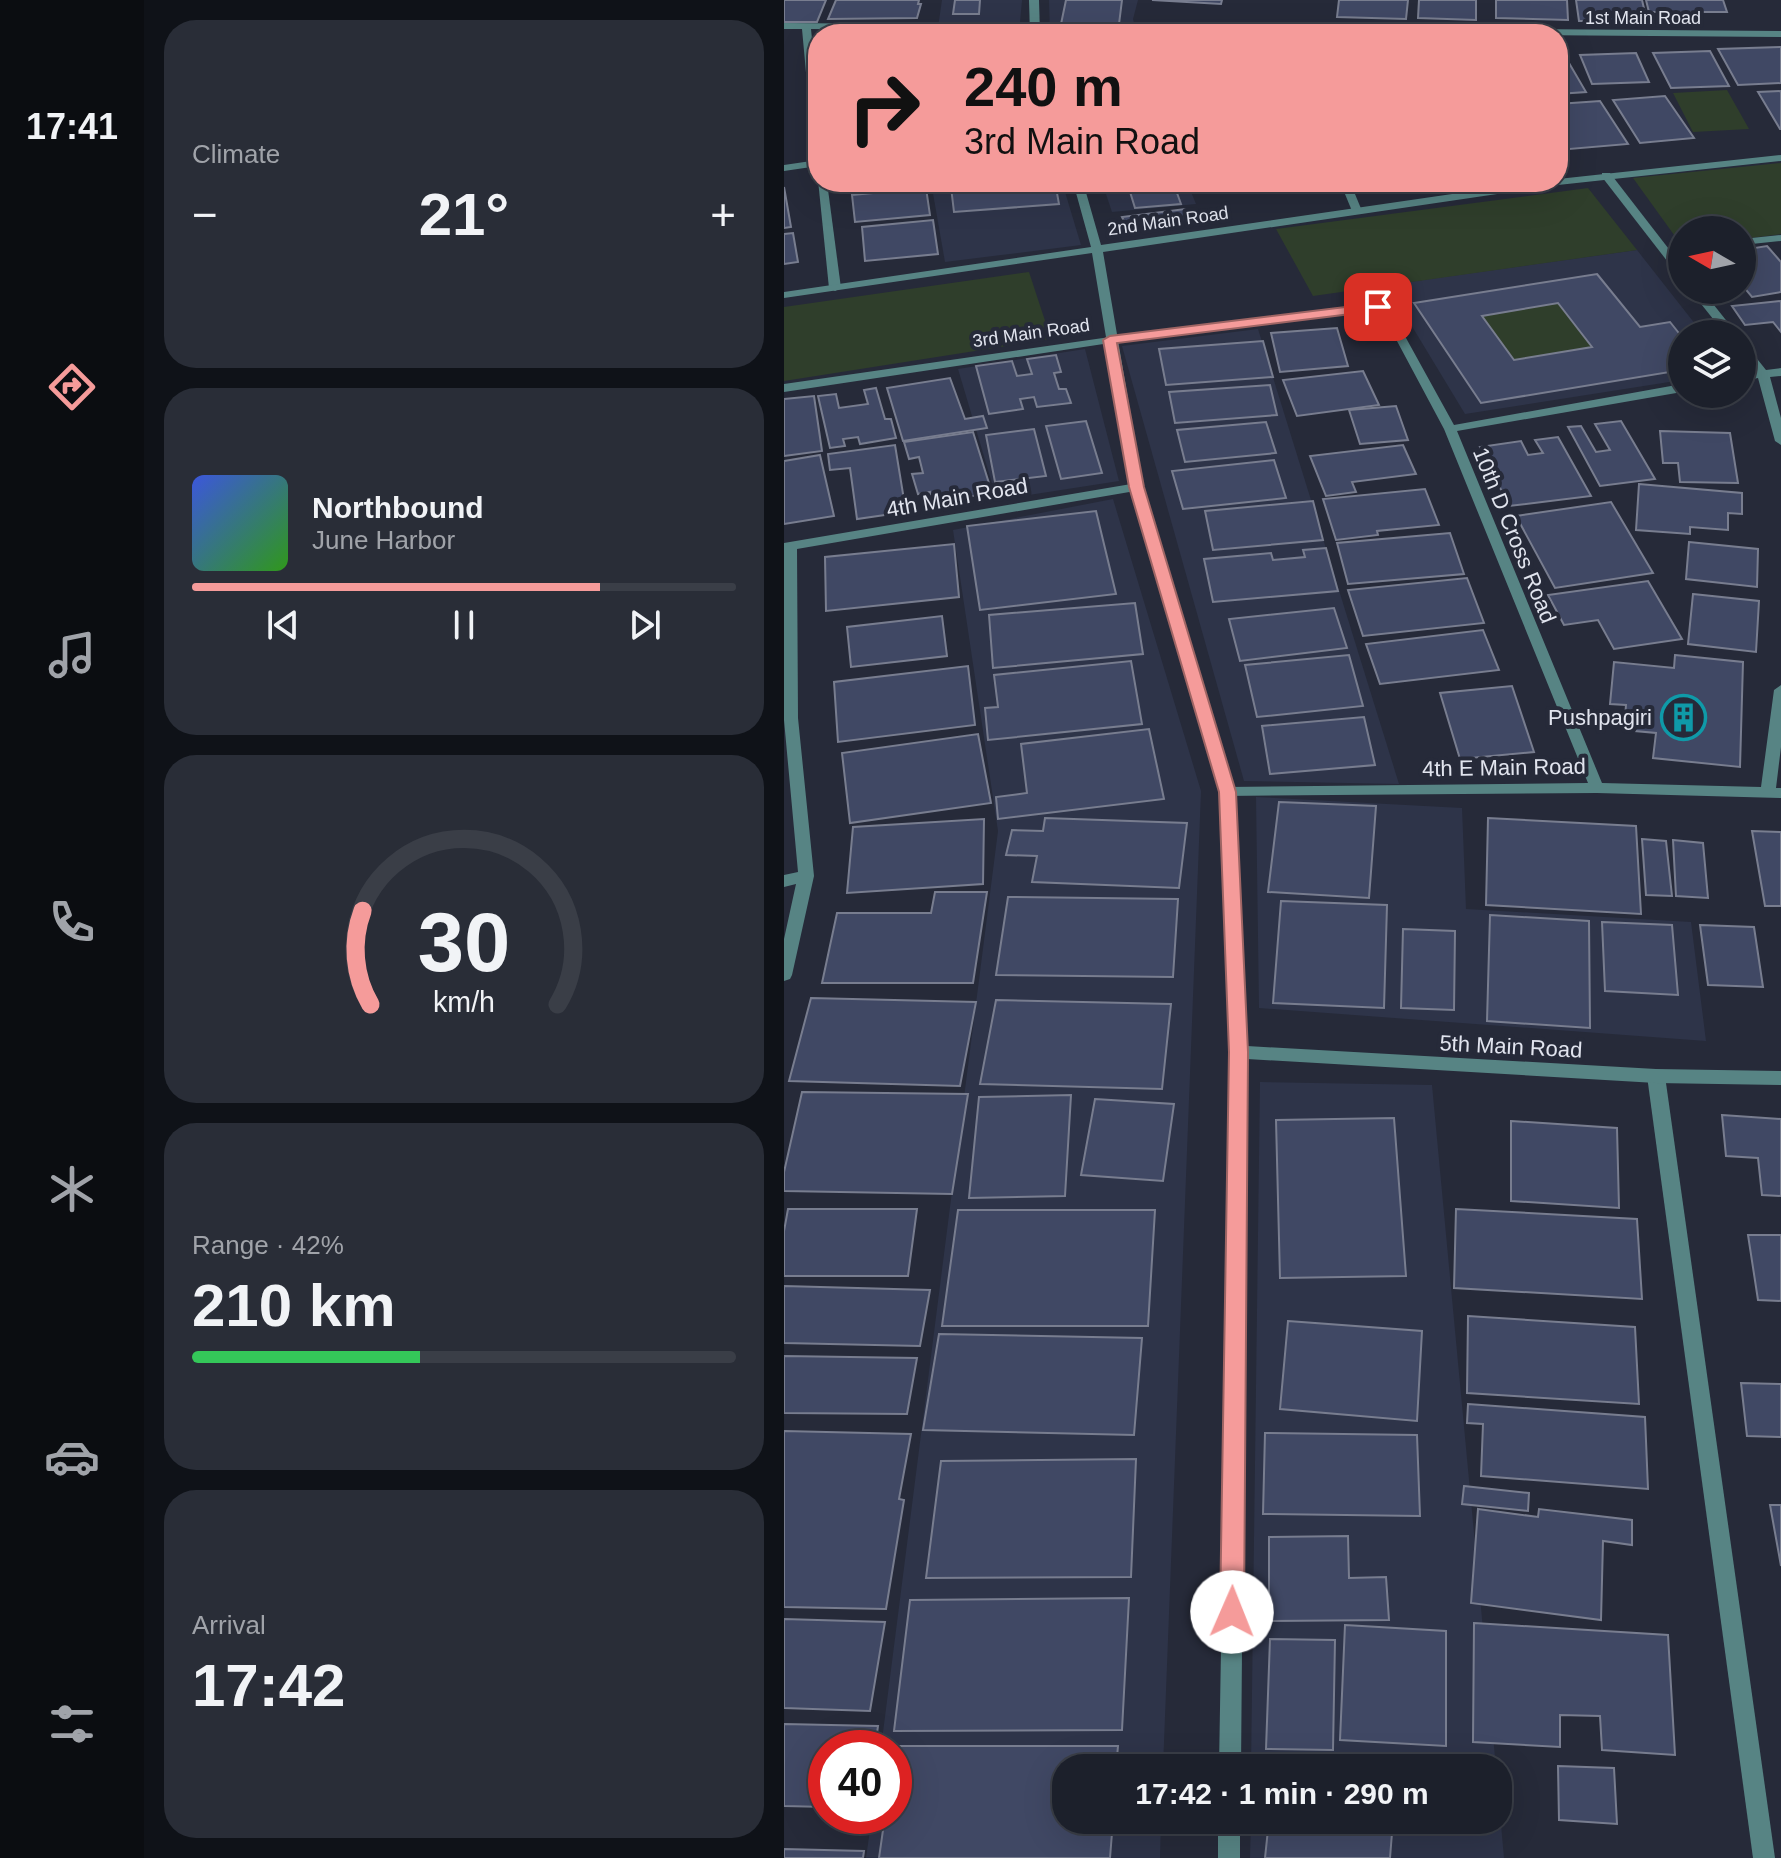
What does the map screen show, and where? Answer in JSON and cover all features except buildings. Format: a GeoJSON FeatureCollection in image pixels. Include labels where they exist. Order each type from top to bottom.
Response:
{"type":"FeatureCollection","features":[{"type":"Feature","properties":{"kind":"street"},"geometry":{"type":"LineString","coordinates":[[1034,0],[1034,24]]}},
{"type":"Feature","properties":{"kind":"street","name":"1st Main Road"},"geometry":{"type":"LineString","coordinates":[[784,26],[806,26]]}},
{"type":"Feature","properties":{"kind":"street"},"geometry":{"type":"LineString","coordinates":[[806,26],[808,46]]}},
{"type":"Feature","properties":{"kind":"street","name":"1st Main Road"},"geometry":{"type":"LineString","coordinates":[[1568,34],[1781,34]]}},
{"type":"Feature","properties":{"kind":"street","name":"2nd Main Road"},"geometry":{"type":"LineString","coordinates":[[1568,180],[1781,158]]}},
{"type":"Feature","properties":{"kind":"street"},"geometry":{"type":"LineString","coordinates":[[784,168],[808,164]]}},
{"type":"Feature","properties":{"kind":"street"},"geometry":{"type":"LineString","coordinates":[[1606,175],[1668,255]]}},
{"type":"Feature","properties":{"kind":"street"},"geometry":{"type":"LineString","coordinates":[[823,192],[835,288]]}},
{"type":"Feature","properties":{"kind":"street"},"geometry":{"type":"LineString","coordinates":[[1081,192],[1097,249],[1137,487],[1228,792],[1239,1052],[1230,1754]]}},
{"type":"Feature","properties":{"kind":"street"},"geometry":{"type":"LineString","coordinates":[[1349,192],[1357,211]]}},
{"type":"Feature","properties":{"kind":"street","name":"2nd Main Road"},"geometry":{"type":"LineString","coordinates":[[784,295],[1488,192]]}},
{"type":"Feature","properties":{"kind":"street"},"geometry":{"type":"LineString","coordinates":[[1756,241],[1781,238]]}},
{"type":"Feature","properties":{"kind":"street"},"geometry":{"type":"LineString","coordinates":[[1707,304],[1720,320]]}},
{"type":"Feature","properties":{"kind":"street","name":"3rd Main Road"},"geometry":{"type":"LineString","coordinates":[[784,388],[1110,340],[1378,307]]}},
{"type":"Feature","properties":{"kind":"street","name":"10th D Cross Road"},"geometry":{"type":"LineString","coordinates":[[1378,307],[1386,311],[1450,429],[1597,788]]}},
{"type":"Feature","properties":{"kind":"street"},"geometry":{"type":"LineString","coordinates":[[1756,365],[1763,374],[1781,441]]}},
{"type":"Feature","properties":{"kind":"street"},"geometry":{"type":"LineString","coordinates":[[1756,375],[1781,372]]}},
{"type":"Feature","properties":{"kind":"street"},"geometry":{"type":"LineString","coordinates":[[1450,429],[1668,390]]}},
{"type":"Feature","properties":{"kind":"street","name":"4th Main Road"},"geometry":{"type":"LineString","coordinates":[[787,546],[1137,487]]}},
{"type":"Feature","properties":{"kind":"street"},"geometry":{"type":"LineString","coordinates":[[784,975],[806,876],[788,719],[787,546]]}},
{"type":"Feature","properties":{"kind":"street"},"geometry":{"type":"LineString","coordinates":[[1774,793],[1781,690]]}},
{"type":"Feature","properties":{"kind":"street","name":"4th E Main Road"},"geometry":{"type":"LineString","coordinates":[[1228,792],[1597,788],[1774,793]]}},
{"type":"Feature","properties":{"kind":"street"},"geometry":{"type":"LineString","coordinates":[[784,881],[806,876]]}},
{"type":"Feature","properties":{"kind":"street","name":"5th Main Road"},"geometry":{"type":"LineString","coordinates":[[1239,1052],[1656,1076],[1781,1078]]}},
{"type":"Feature","properties":{"kind":"street"},"geometry":{"type":"LineString","coordinates":[[1656,1076],[1764,1858]]}},
{"type":"Feature","properties":{"kind":"street"},"geometry":{"type":"LineString","coordinates":[[1229,1834],[1229,1858]]}},
{"type":"Feature","properties":{"kind":"shaded area"},"geometry":{"type":"Polygon","coordinates":[[[942,0],[1022,0],[1020,24],[938,24],[942,0]]]}},
{"type":"Feature","properties":{"kind":"shaded area"},"geometry":{"type":"Polygon","coordinates":[[[1049,0],[1138,0],[1134,24],[1050,24],[1049,0]]]}},
{"type":"Feature","properties":{"kind":"shaded area"},"geometry":{"type":"Polygon","coordinates":[[[933,192],[1065,192],[1081,245],[945,262],[933,192]]]}},
{"type":"Feature","properties":{"kind":"shaded area"},"geometry":{"type":"Polygon","coordinates":[[[1105,192],[1191,192],[1196,204],[1112,212],[1105,192]]]}},
{"type":"Feature","properties":{"kind":"shaded area"},"geometry":{"type":"Polygon","coordinates":[[[1637,250],[1668,289],[1668,304],[1679,304],[1692,320],[1668,320],[1668,382],[1465,414],[1387,285],[1637,250]]]}},
{"type":"Feature","properties":{"kind":"shaded area"},"geometry":{"type":"Polygon","coordinates":[[[1258,329],[1399,784],[1244,781],[1122,346],[1258,329]]]}},
{"type":"Feature","properties":{"kind":"shaded area"},"geometry":{"type":"Polygon","coordinates":[[[1085,349],[1119,481],[997,500],[958,369],[1085,349]]]}},
{"type":"Feature","properties":{"kind":"shaded area"},"geometry":{"type":"Polygon","coordinates":[[[1113,499],[1201,791],[1164,1754],[1052,1754],[1052,1834],[1161,1834],[1160,1858],[866,1858],[869,1834],[912,1834],[912,1730],[883,1730],[998,831],[953,530],[1113,499]]]}},
{"type":"Feature","properties":{"kind":"shaded area"},"geometry":{"type":"Polygon","coordinates":[[[1256,797],[1462,808],[1466,909],[1691,922],[1706,1041],[1259,1008],[1256,797]]]}},
{"type":"Feature","properties":{"kind":"shaded area"},"geometry":{"type":"Polygon","coordinates":[[[1260,1082],[1432,1085],[1495,1754],[1251,1754],[1260,1082]]]}},
{"type":"Feature","properties":{"kind":"shaded area"},"geometry":{"type":"Polygon","coordinates":[[[1251,1834],[1502,1834],[1504,1858],[1250,1858],[1251,1834]]]}},
{"type":"Feature","properties":{"kind":"green space"},"geometry":{"type":"Polygon","coordinates":[[[1727,90],[1749,129],[1693,132],[1673,93],[1727,90]]]}},
{"type":"Feature","properties":{"kind":"green space"},"geometry":{"type":"Polygon","coordinates":[[[1781,163],[1781,234],[1756,237],[1756,216],[1668,216],[1668,227],[1633,178],[1781,163]]]}},
{"type":"Feature","properties":{"kind":"green space"},"geometry":{"type":"Polygon","coordinates":[[[1588,188],[1637,250],[1313,296],[1276,229],[1568,192],[1588,188]]]}},
{"type":"Feature","properties":{"kind":"green space"},"geometry":{"type":"Polygon","coordinates":[[[1029,272],[1051,339],[784,381],[784,307],[1029,272]]]}},
{"type":"Feature","properties":{"kind":"green space"},"geometry":{"type":"Polygon","coordinates":[[[1558,303],[1592,347],[1514,360],[1482,316],[1558,303]]]}},
{"type":"Feature","properties":{"kind":"place","name":"Pushpagiri"},"geometry":{"type":"Point","coordinates":[1683,717]}},
{"type":"Feature","properties":{"kind":"route"},"geometry":{"type":"LineString","coordinates":[[1232,1612],[1239,1052],[1228,792],[1137,487],[1110,340],[1378,307]]}}]}
